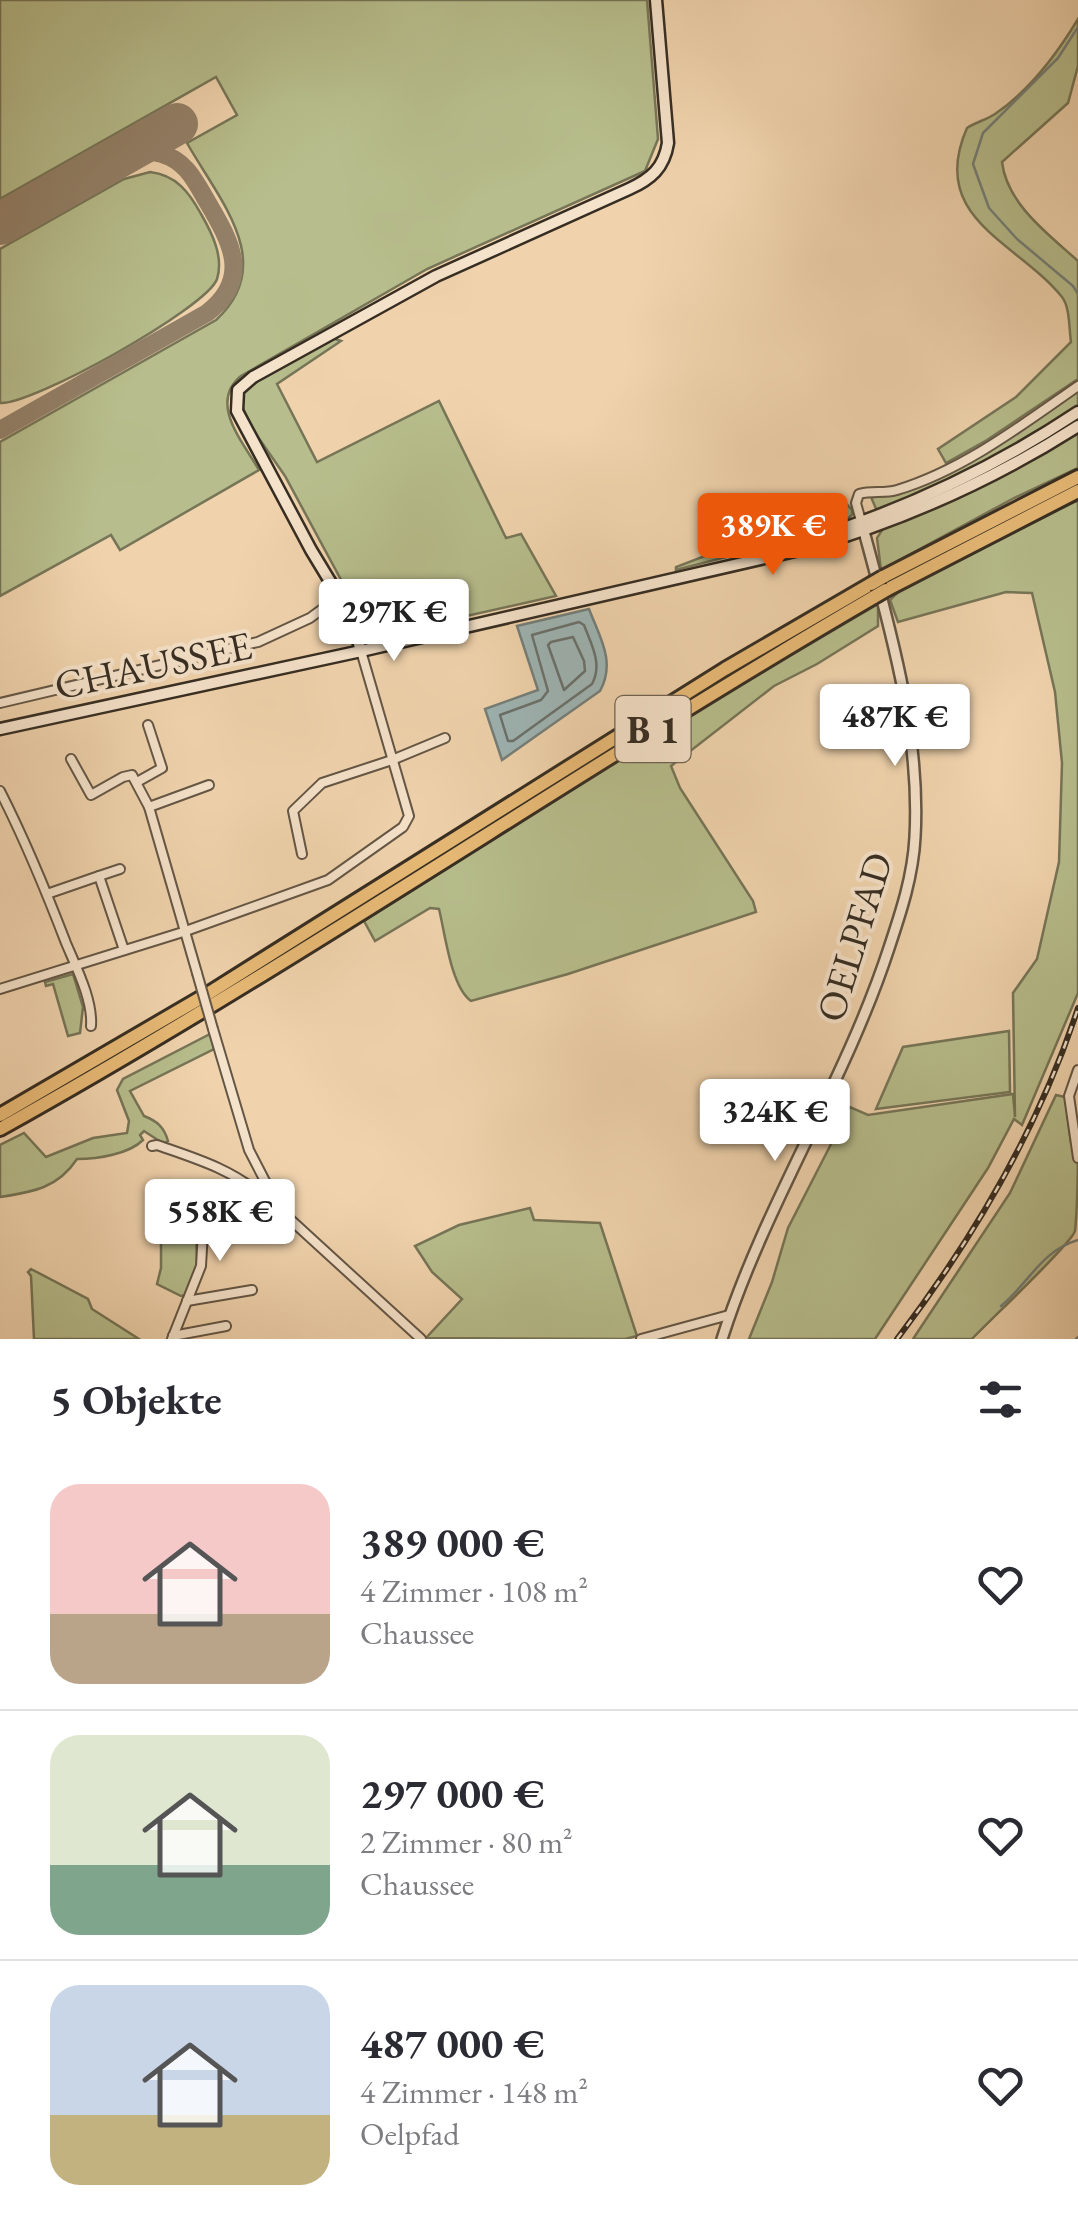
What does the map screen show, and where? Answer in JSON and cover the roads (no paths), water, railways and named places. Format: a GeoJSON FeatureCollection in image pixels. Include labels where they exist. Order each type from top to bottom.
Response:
{"type":"FeatureCollection","features":[{"type":"Feature","properties":{"kind":"highway","name":"B 1"},"geometry":{"type":"LineString","coordinates":[[0,1115],[210,993],[724,669],[1078,477]]}},
{"type":"Feature","properties":{"kind":"highway","name":"B 1"},"geometry":{"type":"LineString","coordinates":[[0,1129],[188,1019],[878,587],[1078,491]]}},
{"type":"Feature","properties":{"kind":"main road"},"geometry":{"type":"LineString","coordinates":[[361,652],[351,616],[247,432],[235,404],[238,390],[253,377],[436,276],[629,190],[655,174],[668,143],[656,0]]}},
{"type":"Feature","properties":{"kind":"main road"},"geometry":{"type":"LineString","coordinates":[[862,526],[963,478],[1078,412]]}},
{"type":"Feature","properties":{"kind":"main road"},"geometry":{"type":"LineString","coordinates":[[862,526],[970,487],[1078,426]]}},
{"type":"Feature","properties":{"kind":"main road","name":"CHAUSSEE"},"geometry":{"type":"LineString","coordinates":[[0,729],[361,652],[670,580],[862,526]]}},
{"type":"Feature","properties":{"kind":"street"},"geometry":{"type":"LineString","coordinates":[[862,526],[856,502],[859,494],[900,490],[956,464],[1078,386]]}},
{"type":"Feature","properties":{"kind":"street","name":"OELPFAD"},"geometry":{"type":"LineString","coordinates":[[722,1339],[869,1005],[911,870],[916,808],[912,746],[862,526]]}},
{"type":"Feature","properties":{"kind":"street"},"geometry":{"type":"LineString","coordinates":[[0,702],[258,642],[310,618],[340,596]]}},
{"type":"Feature","properties":{"kind":"street"},"geometry":{"type":"LineString","coordinates":[[0,989],[183,932],[328,880],[404,827],[409,816],[361,652]]}},
{"type":"Feature","properties":{"kind":"street"},"geometry":{"type":"LineString","coordinates":[[138,782],[162,770],[148,725]]}},
{"type":"Feature","properties":{"kind":"street"},"geometry":{"type":"LineString","coordinates":[[302,854],[293,811],[296,804],[322,783],[445,738]]}},
{"type":"Feature","properties":{"kind":"street"},"geometry":{"type":"LineString","coordinates":[[71,759],[91,795],[126,776],[134,776],[138,782],[162,845],[183,932],[250,1150],[271,1194],[295,1226],[422,1339]]}},
{"type":"Feature","properties":{"kind":"street"},"geometry":{"type":"LineString","coordinates":[[149,807],[209,786]]}},
{"type":"Feature","properties":{"kind":"street"},"geometry":{"type":"LineString","coordinates":[[0,791],[76,966],[92,1017],[91,1026]]}},
{"type":"Feature","properties":{"kind":"street"},"geometry":{"type":"LineString","coordinates":[[46,894],[120,869]]}},
{"type":"Feature","properties":{"kind":"street"},"geometry":{"type":"LineString","coordinates":[[99,876],[124,950]]}},
{"type":"Feature","properties":{"kind":"street"},"geometry":{"type":"LineString","coordinates":[[1078,1070],[1069,1096],[1078,1158]]}},
{"type":"Feature","properties":{"kind":"street"},"geometry":{"type":"LineString","coordinates":[[152,1146],[157,1144],[215,1166],[262,1196],[271,1194]]}},
{"type":"Feature","properties":{"kind":"street"},"geometry":{"type":"LineString","coordinates":[[173,1337],[201,1266],[203,1232],[271,1194]]}},
{"type":"Feature","properties":{"kind":"street"},"geometry":{"type":"LineString","coordinates":[[188,1301],[252,1290]]}},
{"type":"Feature","properties":{"kind":"street"},"geometry":{"type":"LineString","coordinates":[[642,1339],[730,1315]]}},
{"type":"Feature","properties":{"kind":"street"},"geometry":{"type":"LineString","coordinates":[[173,1337],[226,1326]]}},
{"type":"Feature","properties":{"kind":"water"},"geometry":{"type":"Polygon","coordinates":[[[589,609],[606,660],[600,691],[502,760],[485,709],[538,690],[517,626],[589,609]]]}},
{"type":"Feature","properties":{"kind":"waterway"},"geometry":{"type":"LineString","coordinates":[[1078,27],[1058,58],[983,133],[973,164],[989,208],[1078,294]]}},
{"type":"Feature","properties":{"kind":"waterway"},"geometry":{"type":"LineString","coordinates":[[1001,1306],[1054,1252],[1078,1240]]}},
{"type":"Feature","properties":{"kind":"railway"},"geometry":{"type":"LineString","coordinates":[[897,1339],[952,1262],[1024,1139],[1078,1008]]}}]}
